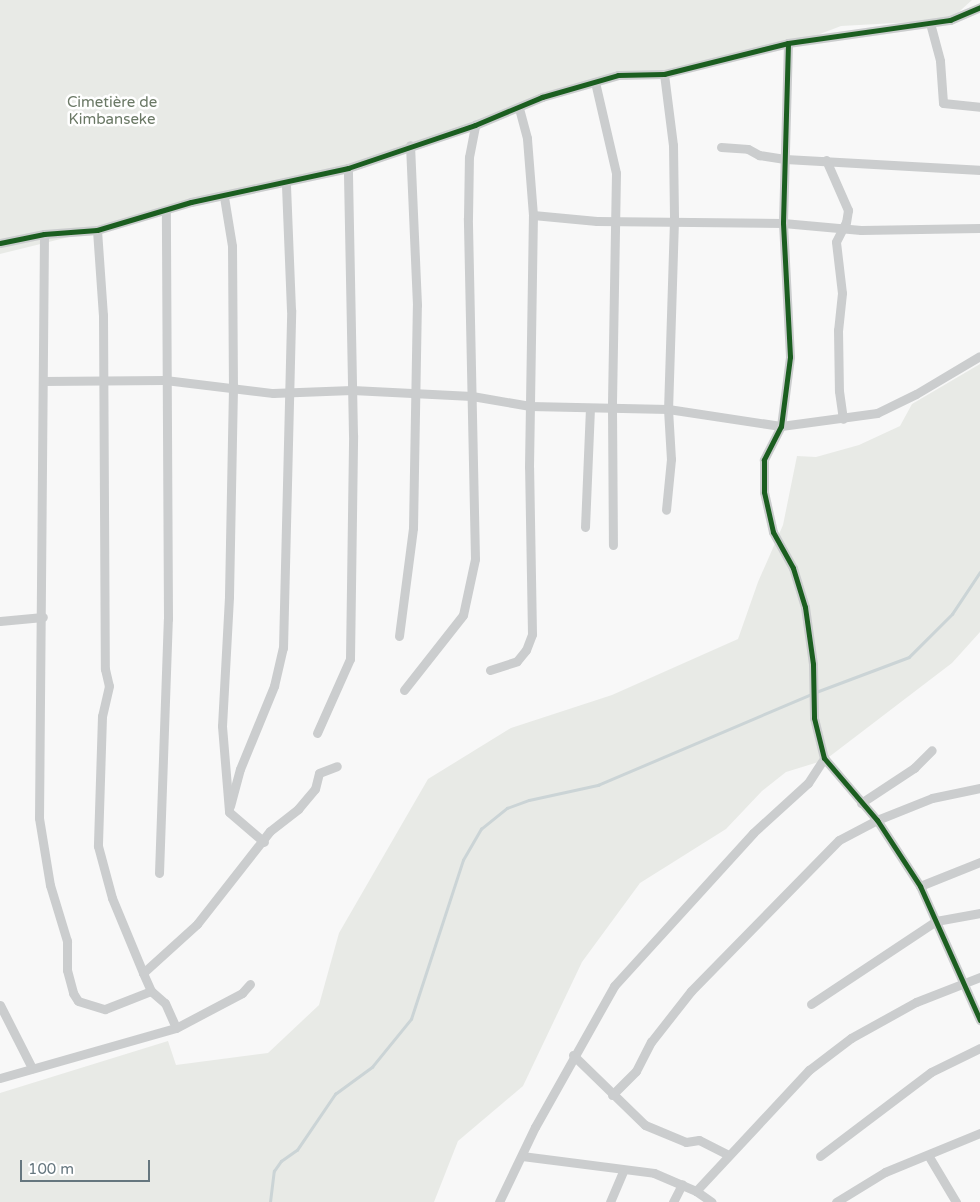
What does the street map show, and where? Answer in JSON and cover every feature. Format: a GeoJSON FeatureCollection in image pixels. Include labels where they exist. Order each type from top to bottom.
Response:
{"type":"FeatureCollection","features":[{"type":"Feature","properties":{"kind":"street"},"geometry":{"type":"LineString","coordinates":[[0,243],[44,234],[97,230],[166,210],[348,168],[618,75],[664,74],[788,43],[963,17],[980,7]]}},
{"type":"Feature","properties":{"kind":"street"},"geometry":{"type":"LineString","coordinates":[[930,23],[940,61],[943,103],[980,107]]}},
{"type":"Feature","properties":{"kind":"street"},"geometry":{"type":"LineString","coordinates":[[788,43],[784,223],[790,357],[780,426],[764,460],[764,492],[773,532],[793,568],[805,607],[813,664],[814,718],[824,758],[877,820],[920,886],[980,1020]]}},
{"type":"Feature","properties":{"kind":"street"},"geometry":{"type":"LineString","coordinates":[[664,74],[673,145],[674,220],[668,409],[671,459],[666,510]]}},
{"type":"Feature","properties":{"kind":"street"},"geometry":{"type":"LineString","coordinates":[[595,82],[613,155],[616,221],[612,409],[613,545]]}},
{"type":"Feature","properties":{"kind":"street"},"geometry":{"type":"LineString","coordinates":[[490,670],[517,661],[526,650],[532,634],[530,406],[533,215],[527,138],[518,108]]}},
{"type":"Feature","properties":{"kind":"street"},"geometry":{"type":"LineString","coordinates":[[404,690],[463,615],[472,585],[475,559],[469,157],[475,125]]}},
{"type":"Feature","properties":{"kind":"street"},"geometry":{"type":"LineString","coordinates":[[399,636],[413,528],[417,305],[410,146]]}},
{"type":"Feature","properties":{"kind":"street"},"geometry":{"type":"LineString","coordinates":[[721,147],[748,149],[758,155],[785,159],[980,170]]}},
{"type":"Feature","properties":{"kind":"street"},"geometry":{"type":"LineString","coordinates":[[826,160],[848,210],[846,222],[840,229],[836,242],[842,293],[838,330],[839,391],[843,419]]}},
{"type":"Feature","properties":{"kind":"street"},"geometry":{"type":"LineString","coordinates":[[317,733],[350,659],[352,390],[348,168]]}},
{"type":"Feature","properties":{"kind":"street"},"geometry":{"type":"LineString","coordinates":[[229,812],[240,769],[274,686],[283,648],[291,269],[286,183]]}},
{"type":"Feature","properties":{"kind":"street"},"geometry":{"type":"LineString","coordinates":[[224,197],[232,246],[233,387],[229,598],[222,726],[229,812],[264,842]]}},
{"type":"Feature","properties":{"kind":"street"},"geometry":{"type":"LineString","coordinates":[[159,873],[168,619],[165,380],[166,210]]}},
{"type":"Feature","properties":{"kind":"street"},"geometry":{"type":"LineString","coordinates":[[533,215],[616,221],[674,220],[784,223],[840,229],[980,228]]}},
{"type":"Feature","properties":{"kind":"street"},"geometry":{"type":"LineString","coordinates":[[97,230],[103,315],[101,382],[105,669],[109,686],[102,716],[98,846],[112,898],[143,973],[151,991],[165,1003],[176,1028]]}},
{"type":"Feature","properties":{"kind":"street"},"geometry":{"type":"LineString","coordinates":[[44,234],[39,818],[50,885],[67,941],[67,970],[73,993],[78,1001],[105,1009],[151,991]]}},
{"type":"Feature","properties":{"kind":"street"},"geometry":{"type":"LineString","coordinates":[[43,382],[165,380],[288,394],[352,390],[472,396],[530,406],[590,409],[668,409],[780,426],[877,413],[980,356]]}},
{"type":"Feature","properties":{"kind":"street"},"geometry":{"type":"LineString","coordinates":[[585,527],[590,409]]}},
{"type":"Feature","properties":{"kind":"street"},"geometry":{"type":"LineString","coordinates":[[0,621],[42,617]]}},
{"type":"Feature","properties":{"kind":"street"},"geometry":{"type":"LineString","coordinates":[[861,803],[914,768],[932,750]]}},
{"type":"Feature","properties":{"kind":"street"},"geometry":{"type":"LineString","coordinates":[[499,1202],[573,1054],[614,986],[633,962],[713,880],[753,833],[808,783],[824,758]]}},
{"type":"Feature","properties":{"kind":"street"},"geometry":{"type":"LineString","coordinates":[[143,973],[197,924],[264,842],[270,831],[298,809],[315,789],[319,773],[337,766]]}},
{"type":"Feature","properties":{"kind":"street"},"geometry":{"type":"LineString","coordinates":[[612,1095],[636,1071],[651,1042],[677,1007],[724,956],[840,840],[877,820],[932,798],[980,788]]}},
{"type":"Feature","properties":{"kind":"street"},"geometry":{"type":"LineString","coordinates":[[920,886],[980,862]]}},
{"type":"Feature","properties":{"kind":"street"},"geometry":{"type":"LineString","coordinates":[[811,1004],[936,921],[980,913]]}},
{"type":"Feature","properties":{"kind":"street"},"geometry":{"type":"LineString","coordinates":[[696,1191],[727,1154],[809,1070],[850,1038],[916,1002],[980,978]]}},
{"type":"Feature","properties":{"kind":"street"},"geometry":{"type":"LineString","coordinates":[[0,1078],[32,1068],[69,1060],[176,1028],[242,993],[250,984]]}},
{"type":"Feature","properties":{"kind":"street"},"geometry":{"type":"LineString","coordinates":[[0,1004],[32,1068]]}},
{"type":"Feature","properties":{"kind":"street"},"geometry":{"type":"LineString","coordinates":[[820,1156],[931,1072],[980,1048]]}},
{"type":"Feature","properties":{"kind":"street"},"geometry":{"type":"LineString","coordinates":[[573,1054],[612,1095],[645,1124],[686,1142],[699,1140],[727,1154]]}},
{"type":"Feature","properties":{"kind":"street"},"geometry":{"type":"LineString","coordinates":[[836,1202],[885,1172],[980,1133]]}},
{"type":"Feature","properties":{"kind":"street"},"geometry":{"type":"LineString","coordinates":[[928,1155],[956,1202]]}},
{"type":"Feature","properties":{"kind":"street"},"geometry":{"type":"LineString","coordinates":[[522,1156],[553,1162],[584,1162],[623,1171],[638,1169],[682,1184],[712,1202]]}},
{"type":"Feature","properties":{"kind":"street"},"geometry":{"type":"LineString","coordinates":[[610,1202],[623,1171]]}},
{"type":"Feature","properties":{"kind":"street"},"geometry":{"type":"LineString","coordinates":[[673,1202],[682,1184]]}},
{"type":"Feature","properties":{"kind":"green space","name":"Cimetière de Kimbanseke"},"geometry":{"type":"Polygon","coordinates":[[[0,0],[972,0],[950,20],[841,26],[799,42],[664,74],[618,75],[348,168],[0,254],[0,0]]]}},
{"type":"Feature","properties":{"kind":"green space"},"geometry":{"type":"Polygon","coordinates":[[[980,364],[980,632],[952,663],[825,760],[786,772],[762,791],[726,829],[640,883],[582,962],[523,1086],[458,1141],[434,1202],[0,1202],[0,1093],[168,1041],[176,1065],[268,1053],[319,1005],[339,933],[428,779],[511,728],[612,695],[738,639],[758,582],[783,525],[797,456],[816,457],[859,445],[900,426],[912,404],[980,364]]]}},
{"type":"Feature","properties":{"kind":"waterway"},"geometry":{"type":"LineString","coordinates":[[816,692],[909,657],[952,614],[980,572]]}},
{"type":"Feature","properties":{"kind":"waterway"},"geometry":{"type":"LineString","coordinates":[[270,1202],[274,1171],[281,1161],[297,1150],[335,1094],[372,1067],[411,1019],[463,860],[481,829],[507,808],[529,800],[598,785],[811,694]]}},
{"type":"Feature","properties":{"kind":"cycle path"},"geometry":{"type":"LineString","coordinates":[[0,243],[44,234],[97,230],[191,202],[348,168],[475,125],[542,97],[618,75],[664,74],[788,43],[950,20],[980,7]]}},
{"type":"Feature","properties":{"kind":"cycle path"},"geometry":{"type":"LineString","coordinates":[[788,43],[783,223],[790,357],[781,426],[764,460],[764,492],[773,532],[793,568],[805,607],[813,664],[814,718],[824,758],[877,820],[920,886],[980,1020]]}}]}
